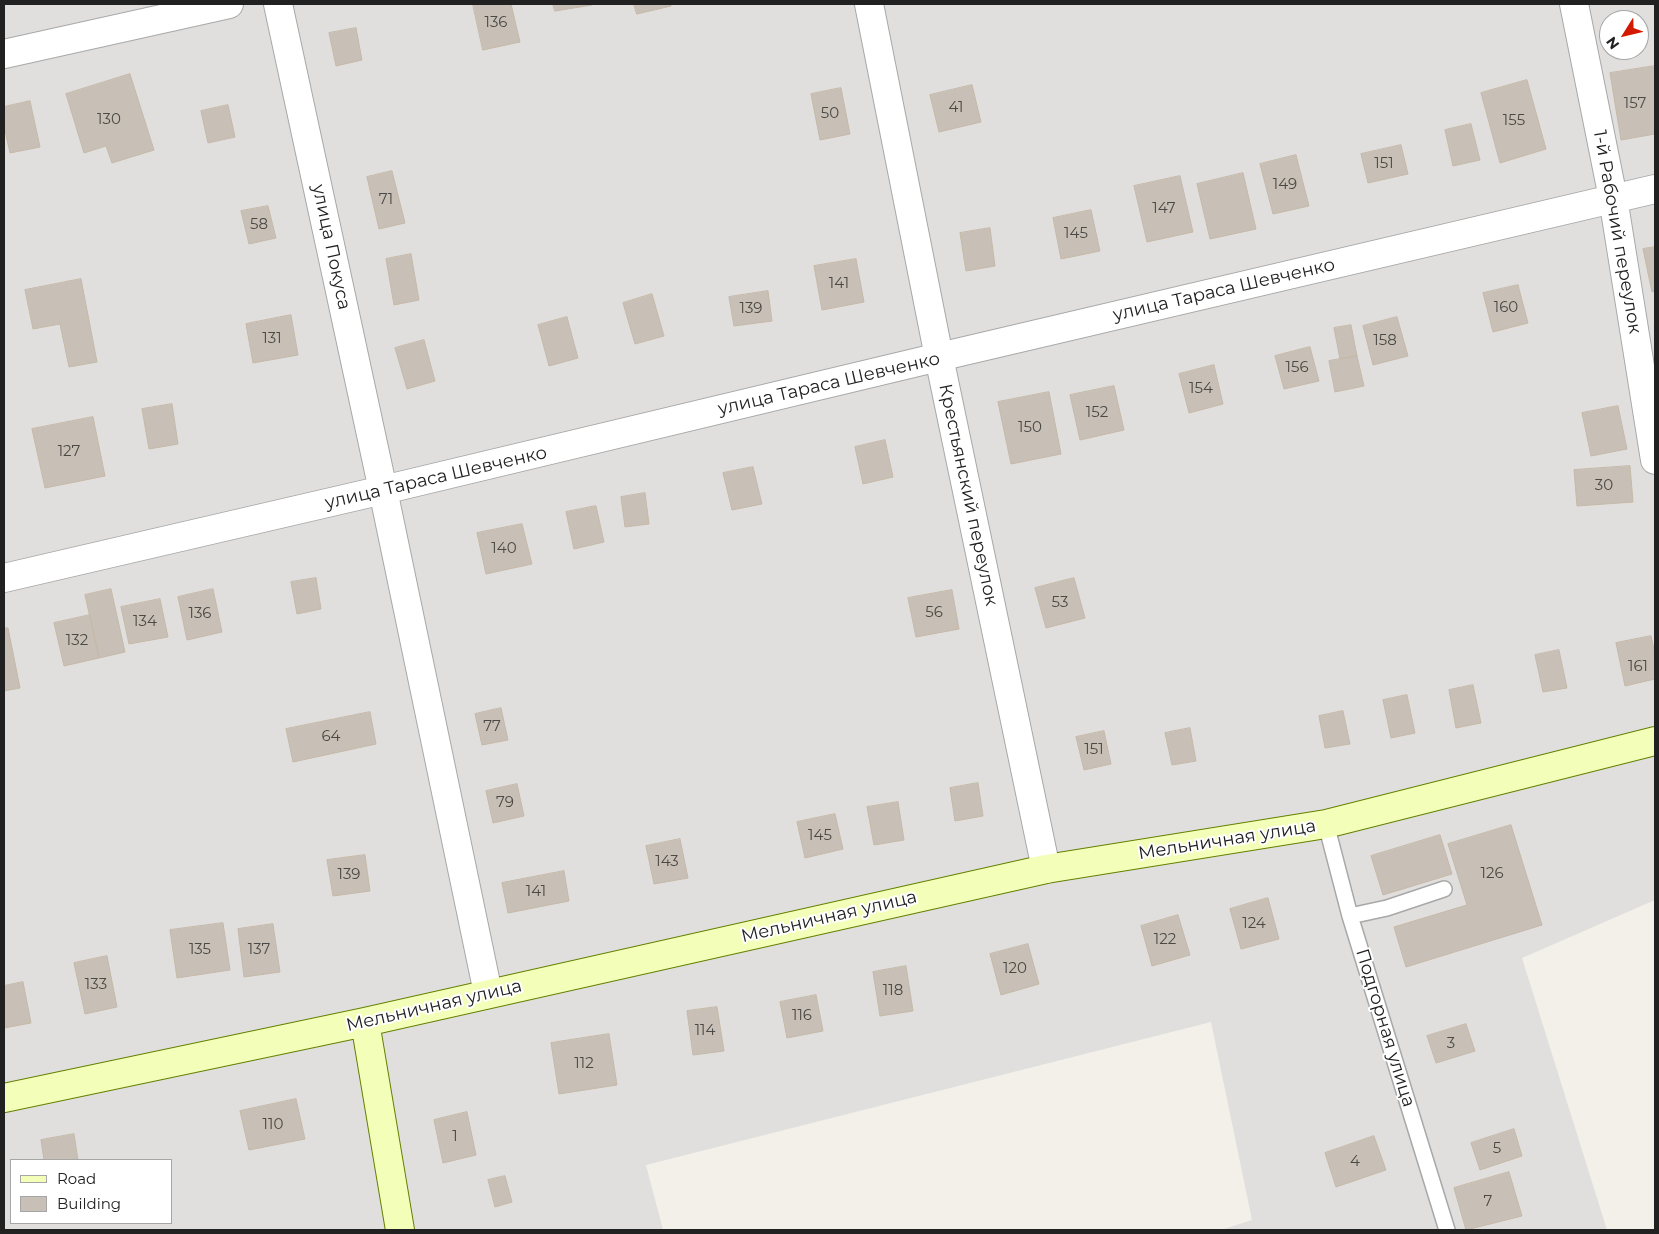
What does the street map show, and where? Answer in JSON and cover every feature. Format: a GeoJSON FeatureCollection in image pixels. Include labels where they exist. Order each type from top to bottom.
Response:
{"type":"FeatureCollection","features":[{"type":"Feature","properties":{"kind":"main road","name":"Мельничная улица"},"geometry":{"type":"LineString","coordinates":[[4,1098],[365,1022],[1046,869],[1326,824],[1655,741]]}},
{"type":"Feature","properties":{"kind":"main road"},"geometry":{"type":"LineString","coordinates":[[365,1022],[400,1230]]}},
{"type":"Feature","properties":{"kind":"street"},"geometry":{"type":"LineString","coordinates":[[4,54],[230,4]]}},
{"type":"Feature","properties":{"kind":"street","name":"улица Покуса"},"geometry":{"type":"LineString","coordinates":[[278,4],[383,490],[488,993]]}},
{"type":"Feature","properties":{"kind":"street","name":"Крестьянский переулок"},"geometry":{"type":"LineString","coordinates":[[869,4],[939,357],[1046,869]]}},
{"type":"Feature","properties":{"kind":"street","name":"1-й Рабочий переулок"},"geometry":{"type":"LineString","coordinates":[[1574,4],[1613,198],[1655,460]]}},
{"type":"Feature","properties":{"kind":"street","name":"улица Тараса Шевченко"},"geometry":{"type":"LineString","coordinates":[[4,578],[1655,189]]}},
{"type":"Feature","properties":{"kind":"lane","name":"Подгорная улица"},"geometry":{"type":"LineString","coordinates":[[1326,824],[1350,916],[1447,1230]]}},
{"type":"Feature","properties":{"kind":"lane"},"geometry":{"type":"LineString","coordinates":[[1350,916],[1387,908],[1444,889]]}},
{"type":"Feature","properties":{"kind":"shaded area"},"geometry":{"type":"Polygon","coordinates":[[[4,4],[1655,4],[1655,900],[1522,958],[1607,1230],[1221,1230],[1252,1220],[1211,1022],[646,1165],[663,1230],[4,1230],[4,4]]]}},
{"type":"Feature","properties":{"kind":"building"},"geometry":{"type":"Polygon","coordinates":[[[473,4],[511,4],[520,42],[483,50],[473,4]]]}},
{"type":"Feature","properties":{"kind":"building"},"geometry":{"type":"Polygon","coordinates":[[[553,4],[591,4],[592,5],[555,11],[553,4]]]}},
{"type":"Feature","properties":{"kind":"building"},"geometry":{"type":"Polygon","coordinates":[[[634,4],[671,4],[671,6],[637,14],[634,4]]]}},
{"type":"Feature","properties":{"kind":"building"},"geometry":{"type":"Polygon","coordinates":[[[356,28],[362,60],[336,66],[329,33],[356,28]]]}},
{"type":"Feature","properties":{"kind":"building"},"geometry":{"type":"Polygon","coordinates":[[[1655,66],[1655,134],[1621,140],[1610,73],[1655,66]]]}},
{"type":"Feature","properties":{"kind":"building"},"geometry":{"type":"Polygon","coordinates":[[[130,74],[154,150],[112,163],[106,146],[84,153],[66,94],[130,74]]]}},
{"type":"Feature","properties":{"kind":"building"},"geometry":{"type":"Polygon","coordinates":[[[1527,80],[1546,149],[1500,163],[1481,93],[1527,80]]]}},
{"type":"Feature","properties":{"kind":"building"},"geometry":{"type":"Polygon","coordinates":[[[972,85],[981,122],[939,132],[930,95],[972,85]]]}},
{"type":"Feature","properties":{"kind":"building"},"geometry":{"type":"Polygon","coordinates":[[[841,88],[850,134],[820,140],[811,94],[841,88]]]}},
{"type":"Feature","properties":{"kind":"building"},"geometry":{"type":"Polygon","coordinates":[[[30,101],[40,147],[10,153],[4,126],[4,107],[30,101]]]}},
{"type":"Feature","properties":{"kind":"building"},"geometry":{"type":"Polygon","coordinates":[[[228,105],[235,137],[208,143],[201,111],[228,105]]]}},
{"type":"Feature","properties":{"kind":"building"},"geometry":{"type":"Polygon","coordinates":[[[1471,124],[1480,160],[1453,166],[1445,130],[1471,124]]]}},
{"type":"Feature","properties":{"kind":"building"},"geometry":{"type":"Polygon","coordinates":[[[1401,145],[1408,174],[1368,183],[1361,154],[1401,145]]]}},
{"type":"Feature","properties":{"kind":"building"},"geometry":{"type":"Polygon","coordinates":[[[1296,155],[1309,206],[1273,214],[1260,164],[1296,155]]]}},
{"type":"Feature","properties":{"kind":"building"},"geometry":{"type":"Polygon","coordinates":[[[392,171],[405,223],[379,229],[367,177],[392,171]]]}},
{"type":"Feature","properties":{"kind":"building"},"geometry":{"type":"Polygon","coordinates":[[[1243,173],[1256,229],[1210,239],[1197,184],[1243,173]]]}},
{"type":"Feature","properties":{"kind":"building"},"geometry":{"type":"Polygon","coordinates":[[[1180,176],[1193,232],[1147,242],[1134,186],[1180,176]]]}},
{"type":"Feature","properties":{"kind":"building"},"geometry":{"type":"Polygon","coordinates":[[[268,206],[276,238],[249,244],[241,211],[268,206]]]}},
{"type":"Feature","properties":{"kind":"building"},"geometry":{"type":"Polygon","coordinates":[[[1091,210],[1100,251],[1061,259],[1053,218],[1091,210]]]}},
{"type":"Feature","properties":{"kind":"building"},"geometry":{"type":"Polygon","coordinates":[[[990,228],[995,266],[966,271],[960,233],[990,228]]]}},
{"type":"Feature","properties":{"kind":"building"},"geometry":{"type":"Polygon","coordinates":[[[1655,247],[1655,291],[1652,292],[1643,249],[1655,247]]]}},
{"type":"Feature","properties":{"kind":"building"},"geometry":{"type":"Polygon","coordinates":[[[411,254],[419,300],[394,305],[386,259],[411,254]]]}},
{"type":"Feature","properties":{"kind":"building"},"geometry":{"type":"Polygon","coordinates":[[[856,259],[864,302],[822,310],[814,266],[856,259]]]}},
{"type":"Feature","properties":{"kind":"building"},"geometry":{"type":"Polygon","coordinates":[[[81,279],[97,362],[69,367],[60,324],[33,329],[25,290],[81,279]]]}},
{"type":"Feature","properties":{"kind":"building"},"geometry":{"type":"Polygon","coordinates":[[[1518,285],[1528,323],[1493,332],[1483,293],[1518,285]]]}},
{"type":"Feature","properties":{"kind":"building"},"geometry":{"type":"Polygon","coordinates":[[[768,291],[772,321],[734,326],[729,297],[768,291]]]}},
{"type":"Feature","properties":{"kind":"building"},"geometry":{"type":"Polygon","coordinates":[[[652,294],[664,336],[635,344],[623,303],[652,294]]]}},
{"type":"Feature","properties":{"kind":"building"},"geometry":{"type":"Polygon","coordinates":[[[291,315],[298,355],[253,363],[246,324],[291,315]]]}},
{"type":"Feature","properties":{"kind":"building"},"geometry":{"type":"Polygon","coordinates":[[[567,317],[578,358],[549,366],[538,325],[567,317]]]}},
{"type":"Feature","properties":{"kind":"building"},"geometry":{"type":"Polygon","coordinates":[[[1397,317],[1408,356],[1373,365],[1363,326],[1397,317]]]}},
{"type":"Feature","properties":{"kind":"building"},"geometry":{"type":"Polygon","coordinates":[[[1351,325],[1357,356],[1340,359],[1334,328],[1351,325]]]}},
{"type":"Feature","properties":{"kind":"building"},"geometry":{"type":"Polygon","coordinates":[[[424,340],[435,381],[407,389],[395,348],[424,340]]]}},
{"type":"Feature","properties":{"kind":"building"},"geometry":{"type":"Polygon","coordinates":[[[1310,347],[1319,381],[1284,389],[1275,356],[1310,347]]]}},
{"type":"Feature","properties":{"kind":"building"},"geometry":{"type":"Polygon","coordinates":[[[1357,356],[1364,386],[1335,392],[1329,361],[1357,356]]]}},
{"type":"Feature","properties":{"kind":"building"},"geometry":{"type":"Polygon","coordinates":[[[1214,365],[1223,404],[1189,413],[1179,374],[1214,365]]]}},
{"type":"Feature","properties":{"kind":"building"},"geometry":{"type":"Polygon","coordinates":[[[1114,386],[1124,430],[1080,440],[1070,395],[1114,386]]]}},
{"type":"Feature","properties":{"kind":"building"},"geometry":{"type":"Polygon","coordinates":[[[1049,392],[1061,454],[1011,464],[998,402],[1049,392]]]}},
{"type":"Feature","properties":{"kind":"building"},"geometry":{"type":"Polygon","coordinates":[[[172,404],[178,444],[149,449],[142,409],[172,404]]]}},
{"type":"Feature","properties":{"kind":"building"},"geometry":{"type":"Polygon","coordinates":[[[1618,406],[1627,449],[1591,456],[1582,413],[1618,406]]]}},
{"type":"Feature","properties":{"kind":"building"},"geometry":{"type":"Polygon","coordinates":[[[93,417],[105,476],[45,488],[32,429],[93,417]]]}},
{"type":"Feature","properties":{"kind":"building"},"geometry":{"type":"Polygon","coordinates":[[[885,440],[893,477],[863,484],[855,447],[885,440]]]}},
{"type":"Feature","properties":{"kind":"building"},"geometry":{"type":"Polygon","coordinates":[[[1630,466],[1633,502],[1577,506],[1574,470],[1630,466]]]}},
{"type":"Feature","properties":{"kind":"building"},"geometry":{"type":"Polygon","coordinates":[[[753,467],[762,504],[732,510],[723,473],[753,467]]]}},
{"type":"Feature","properties":{"kind":"building"},"geometry":{"type":"Polygon","coordinates":[[[645,493],[649,524],[625,527],[621,497],[645,493]]]}},
{"type":"Feature","properties":{"kind":"building"},"geometry":{"type":"Polygon","coordinates":[[[596,506],[604,542],[574,549],[566,512],[596,506]]]}},
{"type":"Feature","properties":{"kind":"building"},"geometry":{"type":"Polygon","coordinates":[[[522,524],[532,564],[486,574],[477,533],[522,524]]]}},
{"type":"Feature","properties":{"kind":"building"},"geometry":{"type":"Polygon","coordinates":[[[316,578],[321,609],[297,614],[291,582],[316,578]]]}},
{"type":"Feature","properties":{"kind":"building"},"geometry":{"type":"Polygon","coordinates":[[[1074,578],[1085,618],[1046,628],[1035,588],[1074,578]]]}},
{"type":"Feature","properties":{"kind":"building"},"geometry":{"type":"Polygon","coordinates":[[[111,589],[125,652],[99,658],[85,595],[111,589]]]}},
{"type":"Feature","properties":{"kind":"building"},"geometry":{"type":"Polygon","coordinates":[[[213,589],[222,632],[187,640],[178,597],[213,589]]]}},
{"type":"Feature","properties":{"kind":"building"},"geometry":{"type":"Polygon","coordinates":[[[952,590],[959,629],[916,637],[908,598],[952,590]]]}},
{"type":"Feature","properties":{"kind":"building"},"geometry":{"type":"Polygon","coordinates":[[[160,599],[168,637],[129,644],[121,607],[160,599]]]}},
{"type":"Feature","properties":{"kind":"building"},"geometry":{"type":"Polygon","coordinates":[[[90,615],[99,658],[64,666],[54,623],[90,615]]]}},
{"type":"Feature","properties":{"kind":"building"},"geometry":{"type":"Polygon","coordinates":[[[4,628],[8,628],[20,688],[4,691],[4,628]]]}},
{"type":"Feature","properties":{"kind":"building"},"geometry":{"type":"Polygon","coordinates":[[[1651,636],[1655,654],[1655,679],[1625,686],[1616,643],[1651,636]]]}},
{"type":"Feature","properties":{"kind":"building"},"geometry":{"type":"Polygon","coordinates":[[[1559,650],[1567,688],[1543,692],[1535,655],[1559,650]]]}},
{"type":"Feature","properties":{"kind":"building"},"geometry":{"type":"Polygon","coordinates":[[[1473,685],[1481,723],[1456,728],[1449,690],[1473,685]]]}},
{"type":"Feature","properties":{"kind":"building"},"geometry":{"type":"Polygon","coordinates":[[[1407,695],[1415,733],[1391,738],[1383,700],[1407,695]]]}},
{"type":"Feature","properties":{"kind":"building"},"geometry":{"type":"Polygon","coordinates":[[[501,708],[508,740],[482,745],[475,714],[501,708]]]}},
{"type":"Feature","properties":{"kind":"building"},"geometry":{"type":"Polygon","coordinates":[[[1343,711],[1350,744],[1325,748],[1319,716],[1343,711]]]}},
{"type":"Feature","properties":{"kind":"building"},"geometry":{"type":"Polygon","coordinates":[[[370,712],[376,744],[293,762],[286,729],[370,712]]]}},
{"type":"Feature","properties":{"kind":"building"},"geometry":{"type":"Polygon","coordinates":[[[1190,728],[1196,761],[1172,765],[1165,733],[1190,728]]]}},
{"type":"Feature","properties":{"kind":"building"},"geometry":{"type":"Polygon","coordinates":[[[1104,731],[1111,764],[1084,770],[1076,737],[1104,731]]]}},
{"type":"Feature","properties":{"kind":"building"},"geometry":{"type":"Polygon","coordinates":[[[978,783],[983,816],[955,821],[950,788],[978,783]]]}},
{"type":"Feature","properties":{"kind":"building"},"geometry":{"type":"Polygon","coordinates":[[[517,784],[524,816],[493,823],[486,791],[517,784]]]}},
{"type":"Feature","properties":{"kind":"building"},"geometry":{"type":"Polygon","coordinates":[[[898,802],[904,840],[874,845],[867,807],[898,802]]]}},
{"type":"Feature","properties":{"kind":"building"},"geometry":{"type":"Polygon","coordinates":[[[835,814],[843,849],[805,858],[797,822],[835,814]]]}},
{"type":"Feature","properties":{"kind":"building"},"geometry":{"type":"Polygon","coordinates":[[[1511,825],[1542,925],[1406,967],[1394,927],[1467,905],[1448,844],[1511,825]]]}},
{"type":"Feature","properties":{"kind":"building"},"geometry":{"type":"Polygon","coordinates":[[[1440,835],[1452,874],[1383,895],[1371,856],[1440,835]]]}},
{"type":"Feature","properties":{"kind":"building"},"geometry":{"type":"Polygon","coordinates":[[[680,839],[688,878],[654,884],[646,846],[680,839]]]}},
{"type":"Feature","properties":{"kind":"building"},"geometry":{"type":"Polygon","coordinates":[[[365,855],[370,891],[333,896],[327,860],[365,855]]]}},
{"type":"Feature","properties":{"kind":"building"},"geometry":{"type":"Polygon","coordinates":[[[564,871],[569,901],[508,913],[502,883],[564,871]]]}},
{"type":"Feature","properties":{"kind":"building"},"geometry":{"type":"Polygon","coordinates":[[[1268,898],[1279,939],[1241,949],[1230,909],[1268,898]]]}},
{"type":"Feature","properties":{"kind":"building"},"geometry":{"type":"Polygon","coordinates":[[[1178,915],[1190,955],[1152,966],[1141,926],[1178,915]]]}},
{"type":"Feature","properties":{"kind":"building"},"geometry":{"type":"Polygon","coordinates":[[[223,923],[230,970],[177,978],[170,930],[223,923]]]}},
{"type":"Feature","properties":{"kind":"building"},"geometry":{"type":"Polygon","coordinates":[[[273,924],[280,972],[244,977],[238,929],[273,924]]]}},
{"type":"Feature","properties":{"kind":"building"},"geometry":{"type":"Polygon","coordinates":[[[1028,944],[1039,984],[1001,995],[990,954],[1028,944]]]}},
{"type":"Feature","properties":{"kind":"building"},"geometry":{"type":"Polygon","coordinates":[[[107,956],[117,1007],[85,1014],[74,963],[107,956]]]}},
{"type":"Feature","properties":{"kind":"building"},"geometry":{"type":"Polygon","coordinates":[[[906,966],[913,1011],[880,1016],[873,972],[906,966]]]}},
{"type":"Feature","properties":{"kind":"building"},"geometry":{"type":"Polygon","coordinates":[[[23,982],[31,1023],[4,1028],[4,986],[23,982]]]}},
{"type":"Feature","properties":{"kind":"building"},"geometry":{"type":"Polygon","coordinates":[[[816,995],[823,1031],[787,1038],[780,1002],[816,995]]]}},
{"type":"Feature","properties":{"kind":"building"},"geometry":{"type":"Polygon","coordinates":[[[717,1007],[724,1051],[693,1055],[687,1011],[717,1007]]]}},
{"type":"Feature","properties":{"kind":"building"},"geometry":{"type":"Polygon","coordinates":[[[1466,1024],[1475,1051],[1436,1063],[1427,1036],[1466,1024]]]}},
{"type":"Feature","properties":{"kind":"building"},"geometry":{"type":"Polygon","coordinates":[[[609,1034],[617,1085],[559,1094],[551,1043],[609,1034]]]}},
{"type":"Feature","properties":{"kind":"building"},"geometry":{"type":"Polygon","coordinates":[[[296,1099],[305,1139],[249,1150],[240,1111],[296,1099]]]}},
{"type":"Feature","properties":{"kind":"building"},"geometry":{"type":"Polygon","coordinates":[[[467,1112],[476,1155],[443,1163],[434,1120],[467,1112]]]}},
{"type":"Feature","properties":{"kind":"building"},"geometry":{"type":"Polygon","coordinates":[[[1514,1129],[1522,1156],[1480,1170],[1471,1143],[1514,1129]]]}},
{"type":"Feature","properties":{"kind":"building"},"geometry":{"type":"Polygon","coordinates":[[[74,1134],[78,1159],[44,1159],[41,1140],[74,1134]]]}},
{"type":"Feature","properties":{"kind":"building"},"geometry":{"type":"Polygon","coordinates":[[[1374,1136],[1386,1170],[1336,1187],[1325,1153],[1374,1136]]]}},
{"type":"Feature","properties":{"kind":"building"},"geometry":{"type":"Polygon","coordinates":[[[1509,1172],[1522,1216],[1466,1230],[1454,1188],[1509,1172]]]}},
{"type":"Feature","properties":{"kind":"building"},"geometry":{"type":"Polygon","coordinates":[[[505,1176],[512,1202],[495,1207],[488,1180],[505,1176]]]}}]}
